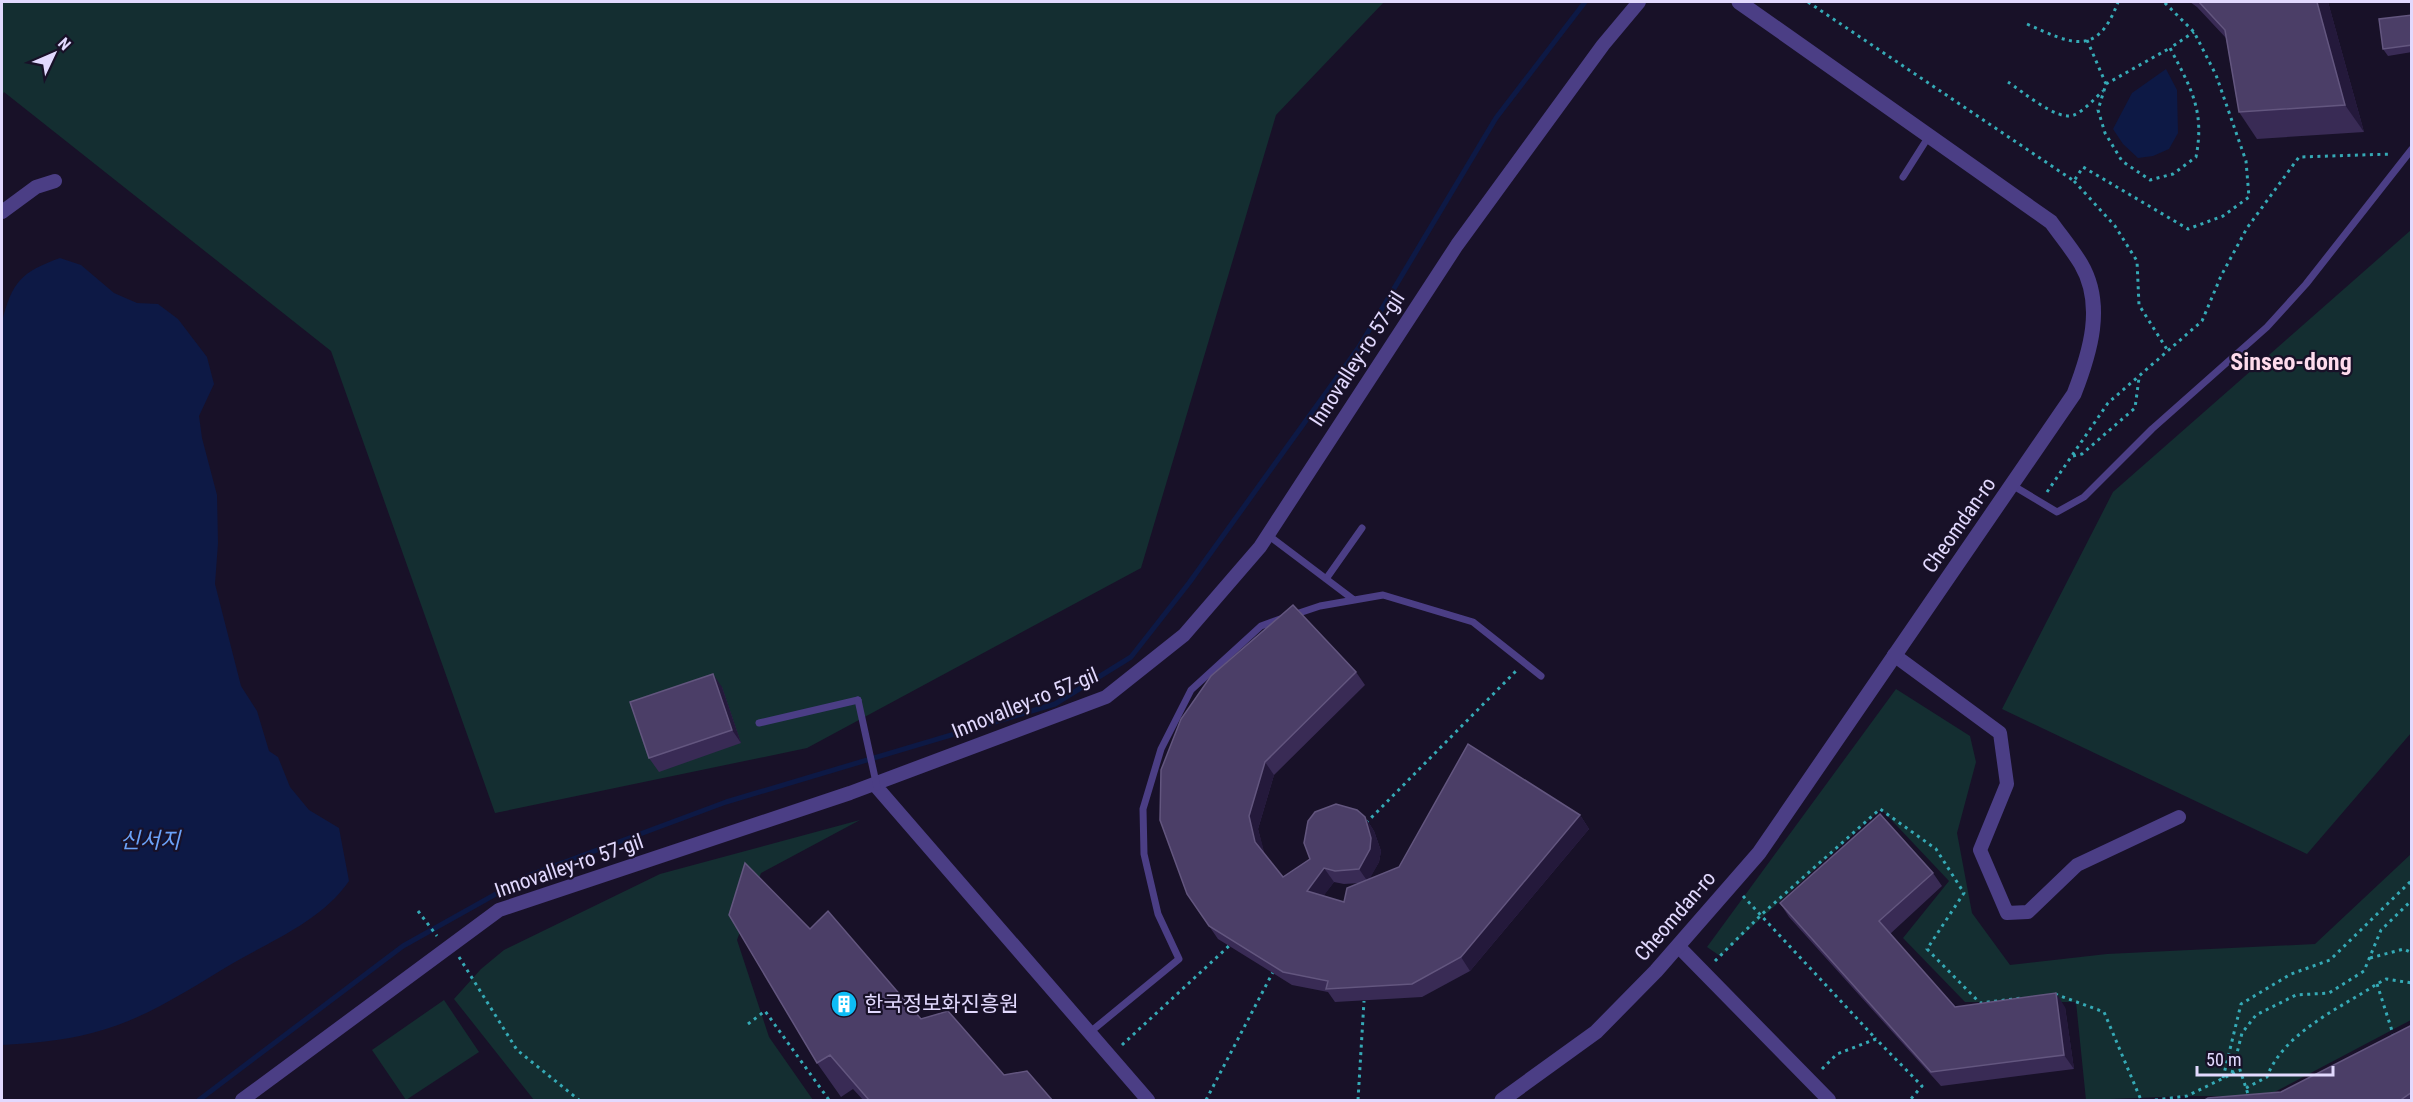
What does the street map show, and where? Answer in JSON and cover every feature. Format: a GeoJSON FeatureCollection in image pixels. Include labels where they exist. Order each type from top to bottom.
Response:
{"type":"FeatureCollection","features":[{"type":"Feature","properties":{"kind":"street","name":"Innovalley-ro 57-gil"},"geometry":{"type":"LineString","coordinates":[[242,1101],[499,910],[876,786],[1106,696],[1184,635],[1268,535],[1457,244],[1603,45],[1639,2]]}},
{"type":"Feature","properties":{"kind":"street","name":"Cheomdan-ro"},"geometry":{"type":"LineString","coordinates":[[1502,1101],[1596,1032],[1678,946],[1758,853],[2074,394],[2090,351],[2094,305],[2082,266],[2051,222],[1739,2]]}},
{"type":"Feature","properties":{"kind":"street"},"geometry":{"type":"LineString","coordinates":[[2,212],[36,187],[55,181]]}},
{"type":"Feature","properties":{"kind":"street"},"geometry":{"type":"LineString","coordinates":[[1894,656],[2000,733],[2007,784],[1980,850],[2007,913],[2028,912],[2077,865],[2179,817]]}},
{"type":"Feature","properties":{"kind":"street"},"geometry":{"type":"LineString","coordinates":[[876,786],[1148,1101]]}},
{"type":"Feature","properties":{"kind":"street"},"geometry":{"type":"LineString","coordinates":[[1678,946],[1829,1101]]}},
{"type":"Feature","properties":{"kind":"lane"},"geometry":{"type":"LineString","coordinates":[[1903,177],[1929,136]]}},
{"type":"Feature","properties":{"kind":"lane"},"geometry":{"type":"LineString","coordinates":[[2012,485],[2057,512],[2084,497],[2152,429],[2267,327],[2306,284],[2409,151]]}},
{"type":"Feature","properties":{"kind":"lane"},"geometry":{"type":"LineString","coordinates":[[1326,579],[1362,528]]}},
{"type":"Feature","properties":{"kind":"lane"},"geometry":{"type":"LineString","coordinates":[[1268,535],[1354,600]]}},
{"type":"Feature","properties":{"kind":"lane"},"geometry":{"type":"LineString","coordinates":[[1089,1033],[1179,959],[1158,914],[1144,855],[1143,809],[1161,749],[1191,690],[1261,626],[1320,606],[1383,595],[1473,622],[1541,676]]}},
{"type":"Feature","properties":{"kind":"lane"},"geometry":{"type":"LineString","coordinates":[[759,723],[858,700],[876,786]]}},
{"type":"Feature","properties":{"kind":"path"},"geometry":{"type":"LineString","coordinates":[[1808,2],[2074,181],[2115,226],[2137,261],[2139,305],[2168,351]]}},
{"type":"Feature","properties":{"kind":"path"},"geometry":{"type":"LineString","coordinates":[[2026,24],[2069,43],[2087,40],[2100,33],[2118,2]]}},
{"type":"Feature","properties":{"kind":"path"},"geometry":{"type":"LineString","coordinates":[[2074,181],[2083,167],[2188,229],[2223,216],[2249,197],[2246,160],[2216,75],[2194,32],[2164,2]]}},
{"type":"Feature","properties":{"kind":"path"},"geometry":{"type":"LineString","coordinates":[[2106,84],[2194,32]]}},
{"type":"Feature","properties":{"kind":"path"},"geometry":{"type":"LineString","coordinates":[[2087,40],[2106,84],[2098,110],[2105,133],[2122,161],[2150,180],[2173,174],[2196,157],[2201,131],[2192,90],[2170,48]]}},
{"type":"Feature","properties":{"kind":"path"},"geometry":{"type":"LineString","coordinates":[[2008,82],[2043,106],[2066,117],[2075,115],[2104,90]]}},
{"type":"Feature","properties":{"kind":"path"},"geometry":{"type":"LineString","coordinates":[[2041,502],[2108,403],[2202,321],[2221,276],[2247,228],[2299,157],[2409,151]]}},
{"type":"Feature","properties":{"kind":"path"},"geometry":{"type":"LineString","coordinates":[[2072,456],[2082,454],[2135,408],[2139,376]]}},
{"type":"Feature","properties":{"kind":"path"},"geometry":{"type":"LineString","coordinates":[[1366,823],[1525,663]]}},
{"type":"Feature","properties":{"kind":"path"},"geometry":{"type":"LineString","coordinates":[[1713,963],[1761,915],[1880,809],[1936,849],[1964,893],[1927,949],[1980,1003],[2033,996]]}},
{"type":"Feature","properties":{"kind":"path"},"geometry":{"type":"LineString","coordinates":[[2223,1078],[2241,1004],[2291,974],[2330,960],[2412,880]]}},
{"type":"Feature","properties":{"kind":"path"},"geometry":{"type":"LineString","coordinates":[[1732,884],[1922,1086],[1910,1101]]}},
{"type":"Feature","properties":{"kind":"path"},"geometry":{"type":"LineString","coordinates":[[2232,1074],[2242,1033],[2256,1015],[2275,1003],[2296,995],[2329,993],[2364,971],[2381,930],[2412,900]]}},
{"type":"Feature","properties":{"kind":"path"},"geometry":{"type":"LineString","coordinates":[[418,911],[449,947],[517,1050],[579,1101]]}},
{"type":"Feature","properties":{"kind":"path"},"geometry":{"type":"LineString","coordinates":[[1109,1056],[1230,945],[1238,951]]}},
{"type":"Feature","properties":{"kind":"path"},"geometry":{"type":"LineString","coordinates":[[2369,958],[2404,949],[2412,953]]}},
{"type":"Feature","properties":{"kind":"path"},"geometry":{"type":"LineString","coordinates":[[1206,1101],[1273,972],[1265,967]]}},
{"type":"Feature","properties":{"kind":"path"},"geometry":{"type":"LineString","coordinates":[[2246,1088],[2267,1077],[2272,1062],[2303,1032],[2377,984],[2386,979],[2412,983]]}},
{"type":"Feature","properties":{"kind":"path"},"geometry":{"type":"LineString","coordinates":[[2377,984],[2394,1039]]}},
{"type":"Feature","properties":{"kind":"path"},"geometry":{"type":"LineString","coordinates":[[2044,995],[2054,994],[2104,1012],[2141,1101]]}},
{"type":"Feature","properties":{"kind":"path"},"geometry":{"type":"LineString","coordinates":[[1358,1101],[1364,1001]]}},
{"type":"Feature","properties":{"kind":"path"},"geometry":{"type":"LineString","coordinates":[[748,1024],[765,1011],[829,1101]]}},
{"type":"Feature","properties":{"kind":"path"},"geometry":{"type":"LineString","coordinates":[[1810,1081],[1837,1054],[1876,1039]]}},
{"type":"Feature","properties":{"kind":"path"},"geometry":{"type":"LineString","coordinates":[[2155,1101],[2187,1096],[2240,1070],[2250,1101]]}},
{"type":"Feature","properties":{"kind":"green space"},"geometry":{"type":"Polygon","coordinates":[[[2,2],[1384,2],[1276,115],[1141,568],[807,748],[495,813],[331,351],[4,92],[2,96],[2,2]]]}},
{"type":"Feature","properties":{"kind":"green space"},"geometry":{"type":"Polygon","coordinates":[[[2411,230],[2411,733],[2307,854],[2002,709],[2113,492],[2411,230]]]}},
{"type":"Feature","properties":{"kind":"green space"},"geometry":{"type":"Polygon","coordinates":[[[1896,689],[1970,736],[1976,762],[1957,833],[1972,913],[2010,965],[2107,954],[2315,944],[2411,854],[2411,1020],[2267,1096],[2086,1100],[2076,1002],[1965,1002],[1903,938],[1949,881],[1881,809],[1720,956],[1707,947],[1896,689]]]}},
{"type":"Feature","properties":{"kind":"green space"},"geometry":{"type":"Polygon","coordinates":[[[860,820],[761,873],[737,940],[769,1037],[813,1100],[534,1100],[454,999],[481,969],[504,950],[660,874],[860,820]]]}},
{"type":"Feature","properties":{"kind":"green space"},"geometry":{"type":"Polygon","coordinates":[[[444,1000],[479,1052],[406,1100],[372,1050],[444,1000]]]}},
{"type":"Feature","properties":{"kind":"water"},"geometry":{"type":"Polygon","coordinates":[[[2166,69],[2177,90],[2178,133],[2169,149],[2153,156],[2138,158],[2123,144],[2113,129],[2132,93],[2166,69]]]}},
{"type":"Feature","properties":{"kind":"water","name":"신서지"},"geometry":{"type":"Polygon","coordinates":[[[60,258],[81,265],[114,293],[137,303],[158,304],[178,319],[207,357],[214,384],[199,416],[202,438],[217,495],[218,543],[215,584],[241,686],[257,711],[269,751],[278,757],[290,787],[309,810],[339,828],[349,881],[325,907],[297,928],[148,1012],[81,1036],[2,1045],[2,322],[10,297],[20,280],[36,268],[60,258]]]}},
{"type":"Feature","properties":{"kind":"building"},"geometry":{"type":"Polygon","coordinates":[[[2199,2],[2317,2],[2345,105],[2239,112],[2225,30],[2199,2]]]}},
{"type":"Feature","properties":{"kind":"building"},"geometry":{"type":"Polygon","coordinates":[[[2412,15],[2412,45],[2383,49],[2379,19],[2412,15]]]}},
{"type":"Feature","properties":{"kind":"building"},"geometry":{"type":"Polygon","coordinates":[[[1293,605],[1356,672],[1265,762],[1249,816],[1255,842],[1283,877],[1310,859],[1304,843],[1308,821],[1315,812],[1336,804],[1357,810],[1365,817],[1371,838],[1370,849],[1359,869],[1335,871],[1324,868],[1307,891],[1344,902],[1347,888],[1399,867],[1468,744],[1580,815],[1461,957],[1412,984],[1326,989],[1328,981],[1283,972],[1209,926],[1187,894],[1160,820],[1161,770],[1181,719],[1211,676],[1293,605]]]}},
{"type":"Feature","properties":{"kind":"building"},"geometry":{"type":"Polygon","coordinates":[[[713,674],[732,730],[649,758],[630,702],[713,674]]]}},
{"type":"Feature","properties":{"kind":"building"},"geometry":{"type":"Polygon","coordinates":[[[1880,814],[1933,873],[1879,921],[1955,1007],[2056,993],[2064,1055],[1931,1072],[1780,903],[1880,814]]]}},
{"type":"Feature","properties":{"kind":"building","name":"한국정보화진흥원"},"geometry":{"type":"Polygon","coordinates":[[[745,863],[810,929],[828,911],[921,1019],[948,1011],[1004,1075],[1027,1071],[1053,1101],[869,1101],[830,1055],[817,1063],[729,915],[745,863]]]}},
{"type":"Feature","properties":{"kind":"building"},"geometry":{"type":"Polygon","coordinates":[[[2412,1025],[2412,1092],[2399,1101],[2203,1101],[2208,1098],[2281,1092],[2412,1025]]]}},
{"type":"Feature","properties":{"kind":"waterway"},"geometry":{"type":"LineString","coordinates":[[199,1100],[403,946],[530,875],[726,802],[1055,704],[1131,657],[1189,583],[1359,347],[1496,118],[1585,2]]}},
{"type":"Feature","properties":{"kind":"place","name":"한국정보화진흥원"},"geometry":{"type":"Point","coordinates":[844,1004]}},
{"type":"Feature","properties":{"kind":"district","name":"Sinseo-dong"},"geometry":{"type":"Point","coordinates":[2291,362]}}]}
